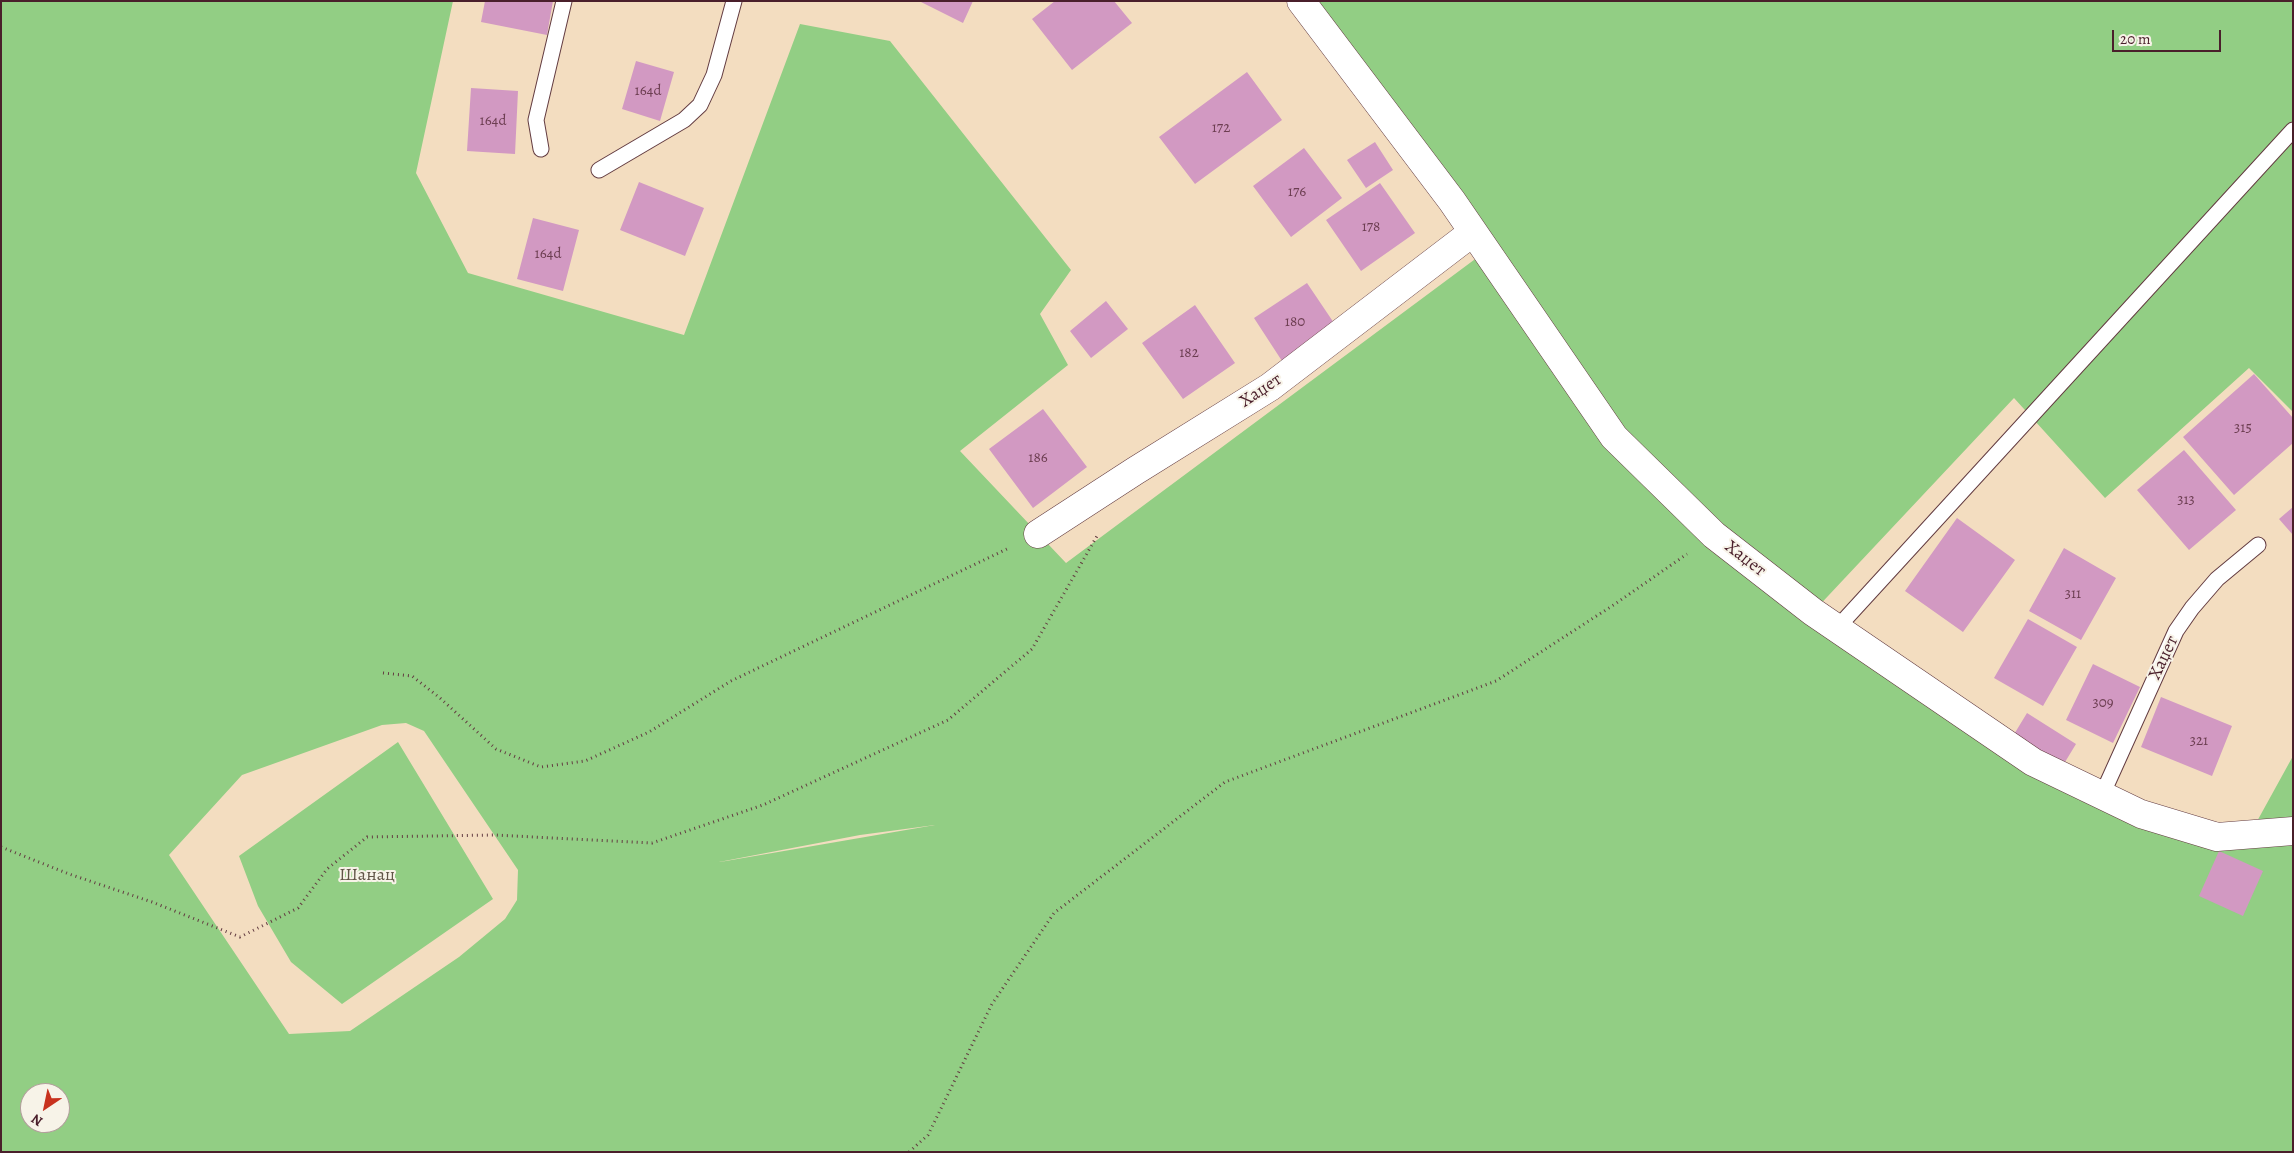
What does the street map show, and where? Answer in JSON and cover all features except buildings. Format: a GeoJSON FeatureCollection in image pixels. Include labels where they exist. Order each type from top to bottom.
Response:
{"type":"FeatureCollection","features":[{"type":"Feature","properties":{"kind":"street","name":"Хаџет"},"geometry":{"type":"LineString","coordinates":[[1301,1],[1452,201],[1614,437],[1714,535],[1812,612],[2033,762],[2141,814],[2217,837],[2293,830]]}},
{"type":"Feature","properties":{"kind":"street","name":"Хаџет"},"geometry":{"type":"LineString","coordinates":[[1038,534],[1270,387],[1473,232]]}},
{"type":"Feature","properties":{"kind":"lane"},"geometry":{"type":"LineString","coordinates":[[541,149],[536,120],[564,1]]}},
{"type":"Feature","properties":{"kind":"lane"},"geometry":{"type":"LineString","coordinates":[[599,170],[684,120],[700,105],[714,75],[734,1]]}},
{"type":"Feature","properties":{"kind":"lane"},"geometry":{"type":"LineString","coordinates":[[1837,628],[2293,130]]}},
{"type":"Feature","properties":{"kind":"lane","name":"Хаџет"},"geometry":{"type":"LineString","coordinates":[[2102,795],[2176,631],[2192,608],[2217,579],[2258,544]]}},
{"type":"Feature","properties":{"kind":"path"},"geometry":{"type":"LineString","coordinates":[[1,847],[69,874],[152,902],[240,937],[298,908],[326,869],[367,837],[494,835],[652,843],[763,805],[948,720],[1032,648],[1100,530]]}},
{"type":"Feature","properties":{"kind":"path"},"geometry":{"type":"LineString","coordinates":[[383,673],[412,676],[440,698],[496,749],[541,767],[585,761],[649,732],[731,680],[1038,534]]}},
{"type":"Feature","properties":{"kind":"path"},"geometry":{"type":"LineString","coordinates":[[909,1152],[928,1135],[992,1004],[1054,913],[1217,788],[1225,782],[1496,680],[1615,604],[1714,535]]}},
{"type":"Feature","properties":{"kind":"green space"},"geometry":{"type":"Polygon","coordinates":[[[1,1],[453,1],[416,173],[468,273],[684,335],[800,24],[890,41],[1071,270],[1040,314],[1068,365],[960,451],[1066,563],[1486,251],[1301,1],[2293,1],[2293,412],[2249,368],[2105,498],[2014,398],[1813,612],[2141,814],[2250,834],[2293,756],[2293,1152],[1,1152],[1,1]],[[406,723],[382,725],[242,775],[169,855],[289,1034],[350,1031],[459,957],[505,919],[517,900],[518,870],[424,731],[406,723]],[[935,825],[860,835],[720,862],[935,825]]]}},
{"type":"Feature","properties":{"kind":"green space","name":"Шанац"},"geometry":{"type":"Polygon","coordinates":[[[398,742],[493,899],[342,1004],[291,962],[258,906],[239,856],[398,742]]]}}]}
